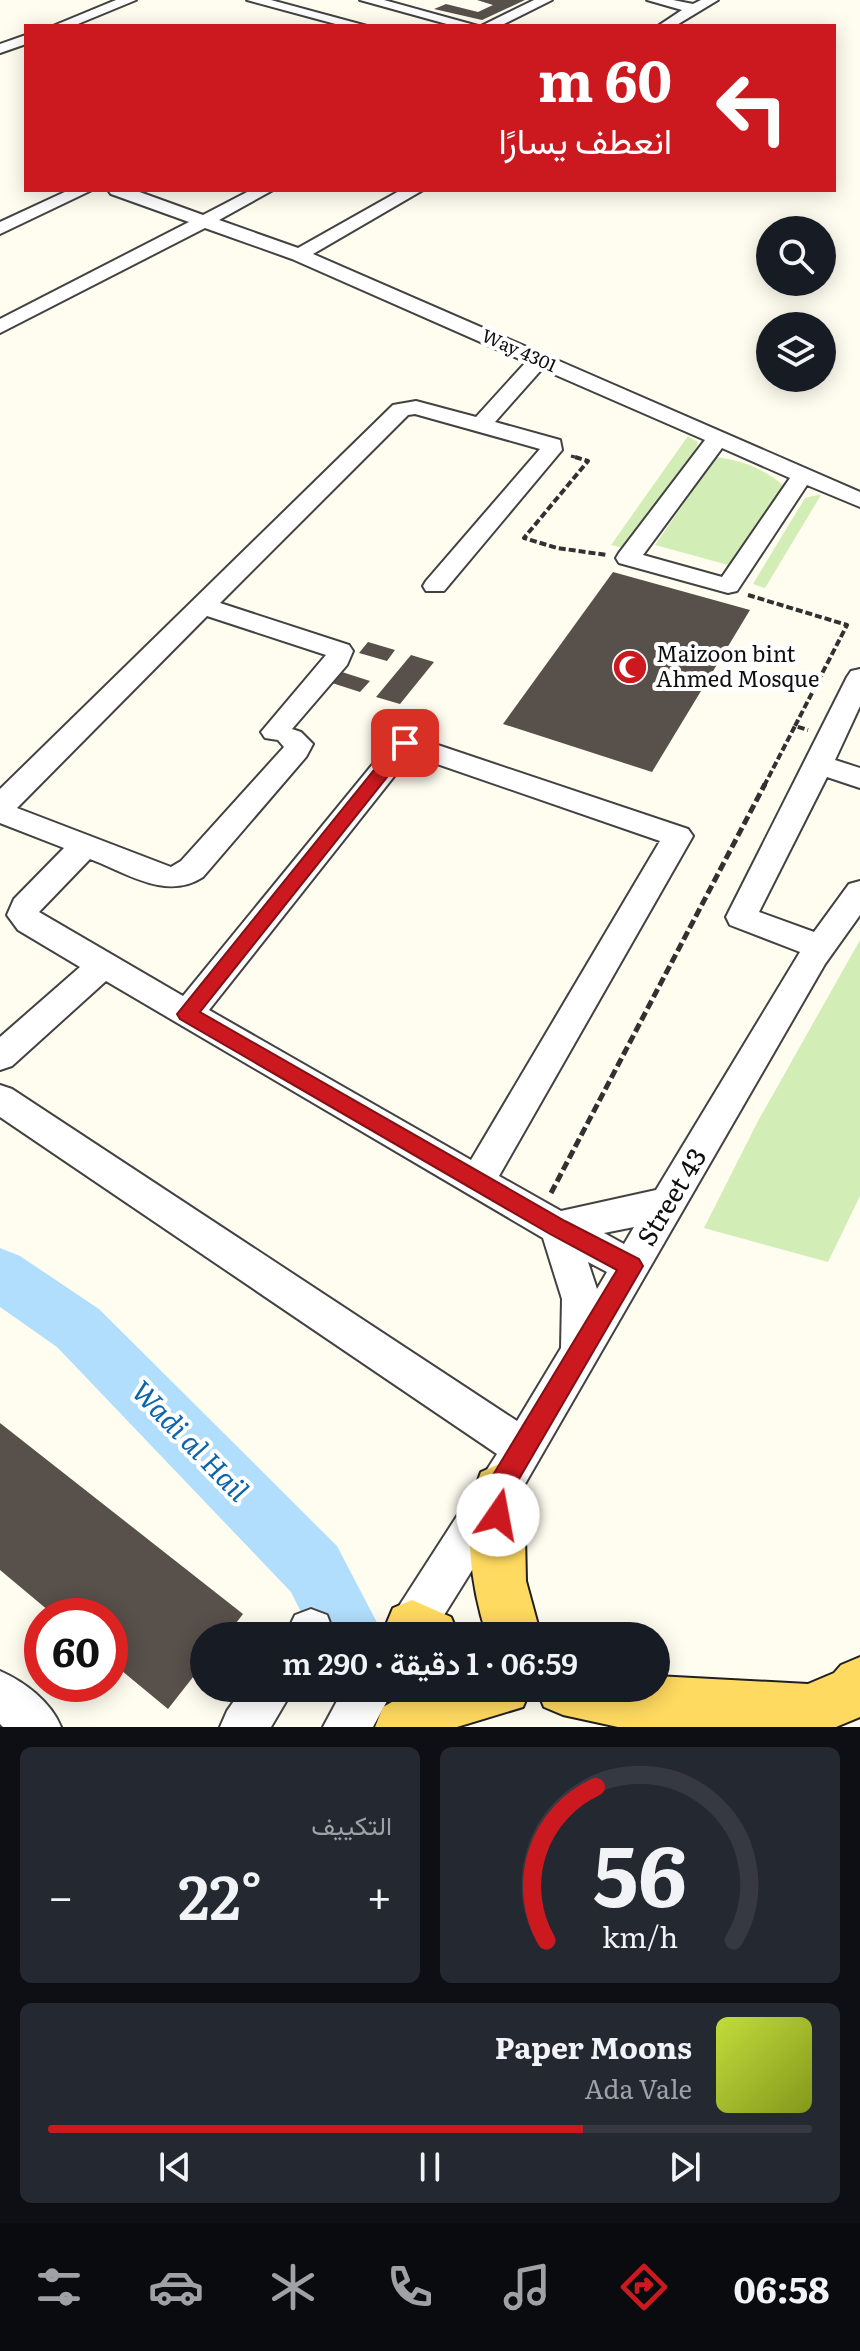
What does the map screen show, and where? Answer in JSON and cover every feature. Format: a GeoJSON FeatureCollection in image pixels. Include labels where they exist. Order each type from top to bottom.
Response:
{"type":"FeatureCollection","features":[{"type":"Feature","properties":{"kind":"main road"},"geometry":{"type":"LineString","coordinates":[[508,1622],[496,1568],[511,1468]]}},
{"type":"Feature","properties":{"kind":"main road"},"geometry":{"type":"LineString","coordinates":[[606,1702],[643,1714],[808,1711],[853,1693],[860,1684]]}},
{"type":"Feature","properties":{"kind":"main road"},"geometry":{"type":"LineString","coordinates":[[403,1727],[448,1702]]}},
{"type":"Feature","properties":{"kind":"street"},"geometry":{"type":"LineString","coordinates":[[65,24],[129,0]]}},
{"type":"Feature","properties":{"kind":"street"},"geometry":{"type":"LineString","coordinates":[[254,0],[352,24]]}},
{"type":"Feature","properties":{"kind":"street"},"geometry":{"type":"LineString","coordinates":[[367,0],[463,24]]}},
{"type":"Feature","properties":{"kind":"street"},"geometry":{"type":"LineString","coordinates":[[407,10],[429,0]]}},
{"type":"Feature","properties":{"kind":"street"},"geometry":{"type":"LineString","coordinates":[[492,24],[545,0]]}},
{"type":"Feature","properties":{"kind":"street"},"geometry":{"type":"LineString","coordinates":[[654,0],[695,9]]}},
{"type":"Feature","properties":{"kind":"street"},"geometry":{"type":"LineString","coordinates":[[669,24],[711,0]]}},
{"type":"Feature","properties":{"kind":"street"},"geometry":{"type":"LineString","coordinates":[[0,49],[24,40]]}},
{"type":"Feature","properties":{"kind":"street"},"geometry":{"type":"LineString","coordinates":[[0,229],[79,192]]}},
{"type":"Feature","properties":{"kind":"street","name":"Way 4301"},"geometry":{"type":"LineString","coordinates":[[123,192],[299,255],[860,500]]}},
{"type":"Feature","properties":{"kind":"street"},"geometry":{"type":"LineString","coordinates":[[0,327],[260,192]]}},
{"type":"Feature","properties":{"kind":"street"},"geometry":{"type":"LineString","coordinates":[[299,255],[410,192]]}},
{"type":"Feature","properties":{"kind":"street"},"geometry":{"type":"LineString","coordinates":[[481,424],[539,360]]}},
{"type":"Feature","properties":{"kind":"street"},"geometry":{"type":"LineString","coordinates":[[202,606],[340,651],[338,659],[283,735],[299,744],[296,751],[192,869],[181,876],[169,878],[7,815],[3,808],[8,798],[202,606],[401,410],[416,407],[547,441],[552,445],[551,450],[435,586]]}},
{"type":"Feature","properties":{"kind":"street"},"geometry":{"type":"LineString","coordinates":[[718,438],[628,558],[728,586],[803,475]]}},
{"type":"Feature","properties":{"kind":"street"},"geometry":{"type":"LineString","coordinates":[[820,947],[741,917],[858,686]]}},
{"type":"Feature","properties":{"kind":"street"},"geometry":{"type":"LineString","coordinates":[[187,1014],[405,743],[678,836],[477,1181]]}},
{"type":"Feature","properties":{"kind":"street"},"geometry":{"type":"LineString","coordinates":[[825,751],[860,778]]}},
{"type":"Feature","properties":{"kind":"street"},"geometry":{"type":"LineString","coordinates":[[85,845],[25,907],[22,915],[29,922],[548,1222],[631,1266]]}},
{"type":"Feature","properties":{"kind":"street","name":"Street 43"},"geometry":{"type":"LineString","coordinates":[[422,1622],[820,947],[860,892]]}},
{"type":"Feature","properties":{"kind":"street"},"geometry":{"type":"LineString","coordinates":[[0,1057],[103,965]]}},
{"type":"Feature","properties":{"kind":"street"},"geometry":{"type":"LineString","coordinates":[[0,1099],[511,1468]]}},
{"type":"Feature","properties":{"kind":"street"},"geometry":{"type":"LineString","coordinates":[[548,1222],[669,1203]]}},
{"type":"Feature","properties":{"kind":"street"},"geometry":{"type":"LineString","coordinates":[[548,1222],[581,1299],[580,1351]]}},
{"type":"Feature","properties":{"kind":"street"},"geometry":{"type":"LineString","coordinates":[[0,1694],[38,1727]]}},
{"type":"Feature","properties":{"kind":"street"},"geometry":{"type":"LineString","coordinates":[[243,1727],[261,1702]]}},
{"type":"Feature","properties":{"kind":"street"},"geometry":{"type":"LineString","coordinates":[[346,1727],[362,1702]]}},
{"type":"Feature","properties":{"kind":"path"},"geometry":{"type":"LineString","coordinates":[[551,450],[588,461],[524,538],[557,548],[628,558]]}},
{"type":"Feature","properties":{"kind":"path"},"geometry":{"type":"LineString","coordinates":[[548,1222],[847,625],[728,586]]}},
{"type":"Feature","properties":{"kind":"path"},"geometry":{"type":"LineString","coordinates":[[795,726],[825,751]]}},
{"type":"Feature","properties":{"kind":"green space"},"geometry":{"type":"Polygon","coordinates":[[[688,436],[698,442],[697,447],[628,549],[611,545],[688,436]]]}},
{"type":"Feature","properties":{"kind":"green space"},"geometry":{"type":"Polygon","coordinates":[[[716,457],[752,466],[784,486],[732,566],[655,545],[716,457]]]}},
{"type":"Feature","properties":{"kind":"green space"},"geometry":{"type":"Polygon","coordinates":[[[821,495],[765,588],[753,584],[805,498],[821,495]]]}},
{"type":"Feature","properties":{"kind":"green space"},"geometry":{"type":"Polygon","coordinates":[[[860,940],[860,1196],[828,1262],[704,1228],[758,1121],[860,940]]]}},
{"type":"Feature","properties":{"kind":"building"},"geometry":{"type":"Polygon","coordinates":[[[477,0],[525,0],[482,20],[434,9],[446,4],[478,12],[493,5],[477,0]]]}},
{"type":"Feature","properties":{"kind":"building","name":"Maizoon bint Ahmed Mosque"},"geometry":{"type":"Polygon","coordinates":[[[613,572],[750,610],[652,772],[503,724],[613,572]]]}},
{"type":"Feature","properties":{"kind":"building"},"geometry":{"type":"Polygon","coordinates":[[[368,642],[395,650],[387,661],[359,653],[368,642]]]}},
{"type":"Feature","properties":{"kind":"building"},"geometry":{"type":"Polygon","coordinates":[[[411,655],[434,662],[400,704],[376,697],[411,655]]]}},
{"type":"Feature","properties":{"kind":"building"},"geometry":{"type":"Polygon","coordinates":[[[342,672],[370,681],[360,692],[332,683],[342,672]]]}},
{"type":"Feature","properties":{"kind":"building"},"geometry":{"type":"Polygon","coordinates":[[[0,1423],[243,1614],[237,1622],[190,1622],[190,1681],[168,1709],[128,1676],[128,1598],[33,1598],[0,1570],[0,1423]]]}},
{"type":"Feature","properties":{"kind":"waterway","name":"Wadi al Hail"},"geometry":{"type":"LineString","coordinates":[[0,1274],[78,1328],[314,1569],[342,1622]]}},
{"type":"Feature","properties":{"kind":"place","name":"Maizoon bint Ahmed Mosque"},"geometry":{"type":"Point","coordinates":[630,667]}},
{"type":"Feature","properties":{"kind":"route"},"geometry":{"type":"LineString","coordinates":[[405,743],[187,1014],[558,1228],[631,1266],[499,1489],[498,1515]]}}]}
